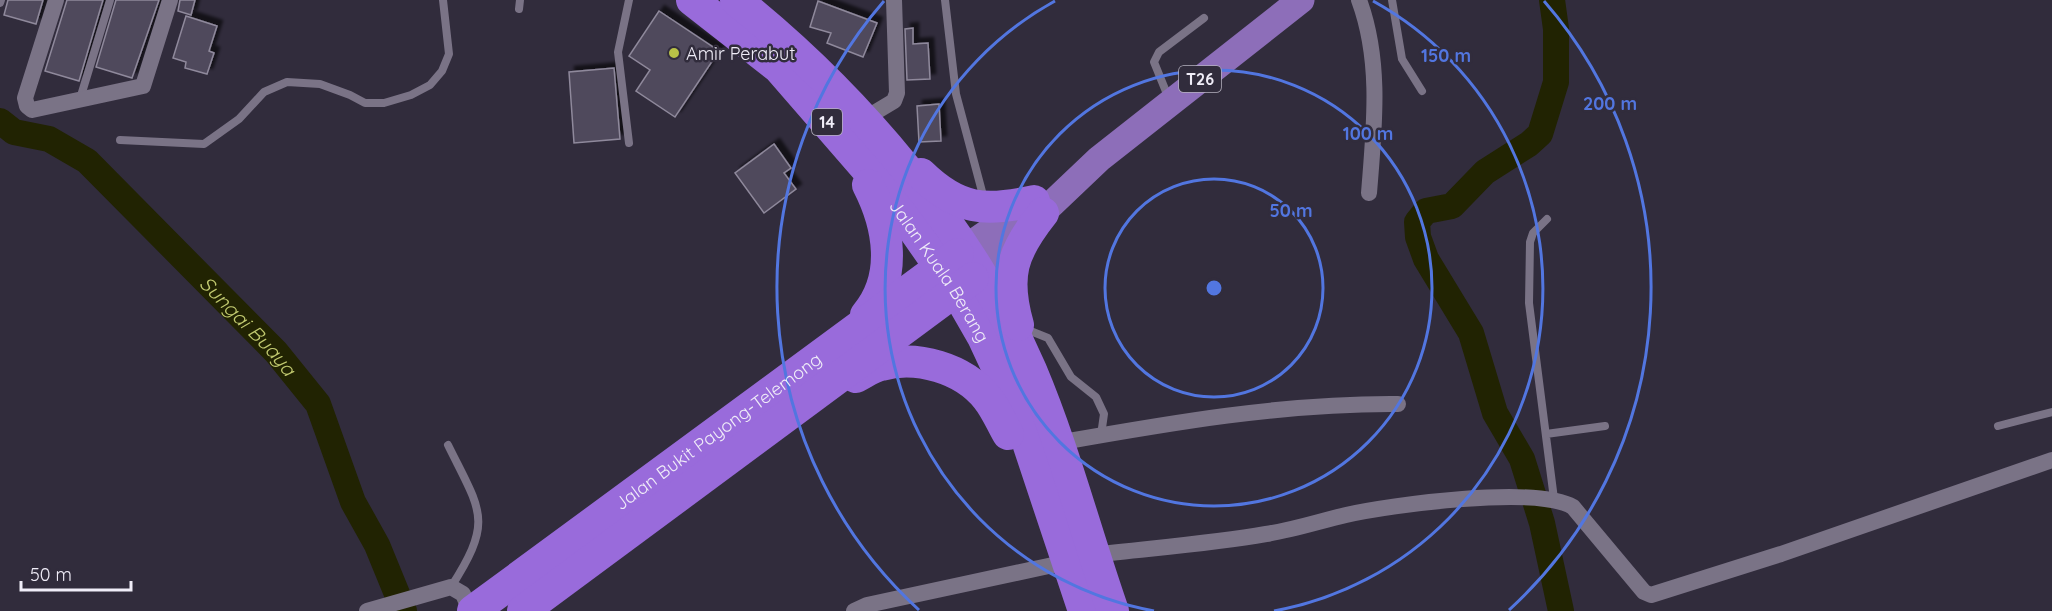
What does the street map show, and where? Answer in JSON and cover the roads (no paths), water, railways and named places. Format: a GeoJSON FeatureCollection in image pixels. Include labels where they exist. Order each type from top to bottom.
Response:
{"type":"FeatureCollection","features":[{"type":"Feature","properties":{"kind":"highway","name":"Jalan Kuala Berang"},"geometry":{"type":"LineString","coordinates":[[692,0],[914,179],[960,270],[983,337],[1017,410],[1057,528],[1080,558],[1113,611]]}},
{"type":"Feature","properties":{"kind":"highway","name":"Jalan Kuala Berang"},"geometry":{"type":"LineString","coordinates":[[736,0],[803,56],[853,129]]}},
{"type":"Feature","properties":{"kind":"highway"},"geometry":{"type":"LineString","coordinates":[[853,129],[939,191],[962,203],[986,208],[1038,207],[1016,254],[1010,277],[1011,300],[1031,370]]}},
{"type":"Feature","properties":{"kind":"highway"},"geometry":{"type":"LineString","coordinates":[[853,129],[880,209],[887,246],[885,282],[877,303],[854,330]]}},
{"type":"Feature","properties":{"kind":"highway","name":"Jalan Kuala Berang"},"geometry":{"type":"LineString","coordinates":[[960,270],[1031,370],[1057,443],[1080,558],[1084,611]]}},
{"type":"Feature","properties":{"kind":"highway","name":"Jalan Bukit Payong-Telemong"},"geometry":{"type":"LineString","coordinates":[[475,609],[854,330],[960,270]]}},
{"type":"Feature","properties":{"kind":"highway","name":"Jalan Bukit Payong-Telemong"},"geometry":{"type":"LineString","coordinates":[[523,611],[739,451],[960,270]]}},
{"type":"Feature","properties":{"kind":"highway"},"geometry":{"type":"LineString","coordinates":[[739,451],[850,380],[878,366],[895,362],[926,363],[952,371],[986,397],[1057,528]]}},
{"type":"Feature","properties":{"kind":"main road","name":"T26"},"geometry":{"type":"LineString","coordinates":[[1038,207],[1300,0]]}},
{"type":"Feature","properties":{"kind":"main road"},"geometry":{"type":"LineString","coordinates":[[960,270],[1038,207]]}},
{"type":"Feature","properties":{"kind":"street"},"geometry":{"type":"LineString","coordinates":[[56,0],[25,98],[27,106],[32,110],[143,86],[170,0]]}},
{"type":"Feature","properties":{"kind":"street"},"geometry":{"type":"LineString","coordinates":[[853,129],[894,101],[897,93],[894,0]]}},
{"type":"Feature","properties":{"kind":"street"},"geometry":{"type":"LineString","coordinates":[[1359,0],[1371,48],[1374,86],[1369,193]]}},
{"type":"Feature","properties":{"kind":"street"},"geometry":{"type":"LineString","coordinates":[[1057,443],[1288,408],[1337,404],[1398,405]]}},
{"type":"Feature","properties":{"kind":"street"},"geometry":{"type":"LineString","coordinates":[[854,611],[867,605],[1080,558],[1267,534],[1373,511],[1454,501],[1512,498],[1549,499],[1573,507],[1644,592],[1651,595],[1781,555],[2052,460]]}},
{"type":"Feature","properties":{"kind":"street"},"geometry":{"type":"LineString","coordinates":[[369,610],[421,593],[451,587],[463,594],[475,609]]}},
{"type":"Feature","properties":{"kind":"lane"},"geometry":{"type":"LineString","coordinates":[[80,100],[110,0]]}},
{"type":"Feature","properties":{"kind":"lane"},"geometry":{"type":"LineString","coordinates":[[120,140],[204,144],[239,119],[264,92],[287,82],[320,84],[350,94],[365,103],[384,103],[411,95],[430,85],[442,71],[448,54],[443,0]]}},
{"type":"Feature","properties":{"kind":"lane"},"geometry":{"type":"LineString","coordinates":[[629,0],[618,52],[629,143]]}},
{"type":"Feature","properties":{"kind":"lane"},"geometry":{"type":"LineString","coordinates":[[945,0],[956,94],[986,208]]}},
{"type":"Feature","properties":{"kind":"lane"},"geometry":{"type":"LineString","coordinates":[[1392,0],[1402,59],[1422,92]]}},
{"type":"Feature","properties":{"kind":"lane"},"geometry":{"type":"LineString","coordinates":[[1171,102],[1154,62],[1159,52],[1204,18]]}},
{"type":"Feature","properties":{"kind":"lane"},"geometry":{"type":"LineString","coordinates":[[1547,219],[1533,233],[1530,242],[1529,303],[1546,434],[1549,499]]}},
{"type":"Feature","properties":{"kind":"lane"},"geometry":{"type":"LineString","coordinates":[[1018,325],[1048,338],[1071,377],[1096,397],[1104,414],[1101,435]]}},
{"type":"Feature","properties":{"kind":"lane"},"geometry":{"type":"LineString","coordinates":[[1998,426],[2052,412]]}},
{"type":"Feature","properties":{"kind":"lane"},"geometry":{"type":"LineString","coordinates":[[1546,434],[1605,426]]}},
{"type":"Feature","properties":{"kind":"lane"},"geometry":{"type":"LineString","coordinates":[[448,445],[472,493],[479,522],[479,534],[471,555],[451,587]]}},
{"type":"Feature","properties":{"kind":"waterway"},"geometry":{"type":"LineString","coordinates":[[1552,0],[1556,29],[1556,82],[1540,134],[1529,144],[1485,172],[1452,206],[1426,211],[1417,222],[1418,237],[1426,259],[1471,333],[1495,413],[1522,459],[1542,523],[1561,611]]}},
{"type":"Feature","properties":{"kind":"waterway","name":"Sungai Buaya"},"geometry":{"type":"LineString","coordinates":[[0,121],[14,132],[49,139],[87,161],[276,352],[318,404],[353,502],[377,545],[404,611]]}},
{"type":"Feature","properties":{"kind":"place","name":"Amir Perabut"},"geometry":{"type":"Point","coordinates":[674,53]}}]}
